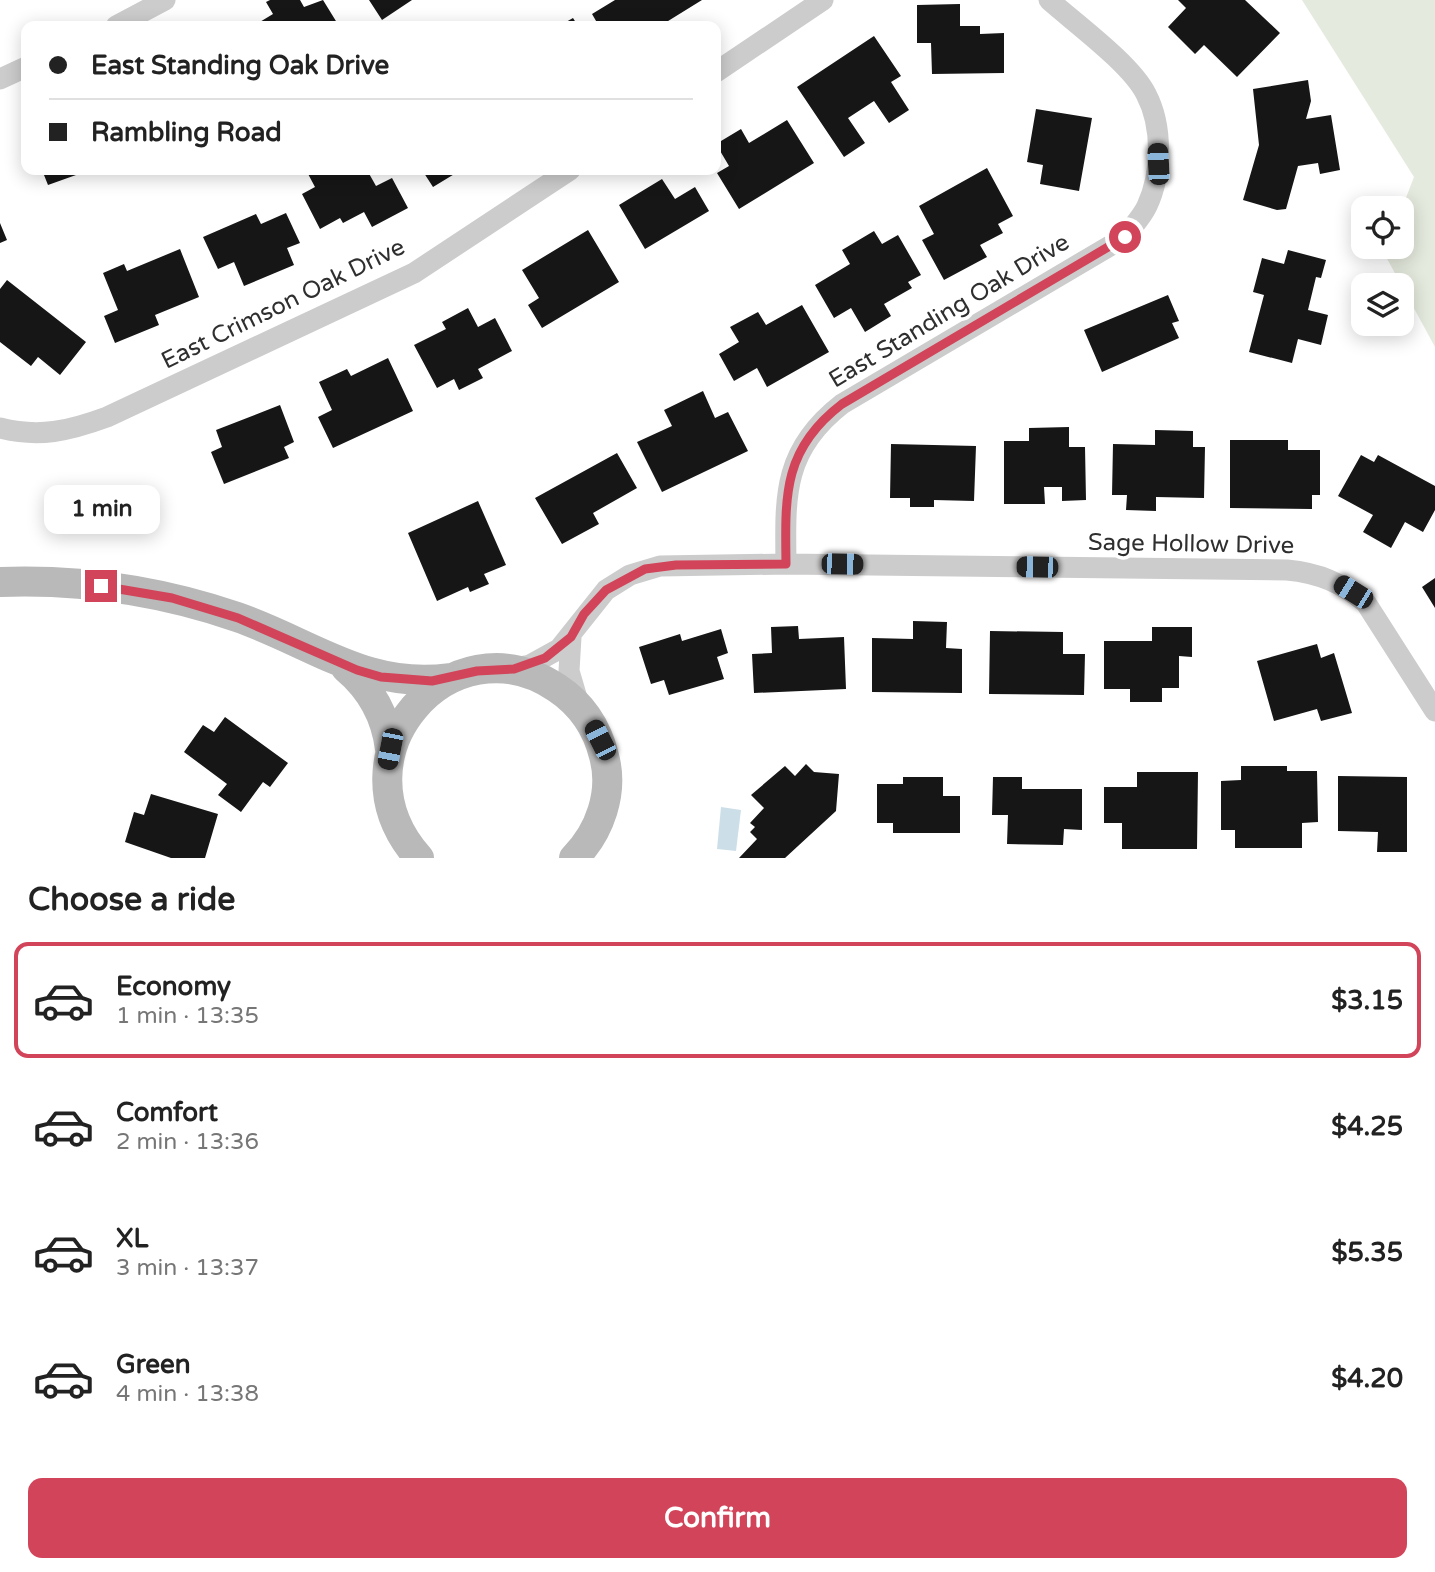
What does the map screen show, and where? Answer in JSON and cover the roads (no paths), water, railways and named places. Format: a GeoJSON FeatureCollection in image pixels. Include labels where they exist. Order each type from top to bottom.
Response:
{"type":"FeatureCollection","features":[{"type":"Feature","properties":{"kind":"street"},"geometry":{"type":"LineString","coordinates":[[125,21],[164,0]]}},
{"type":"Feature","properties":{"kind":"street"},"geometry":{"type":"LineString","coordinates":[[721,69],[823,0]]}},
{"type":"Feature","properties":{"kind":"street","name":"East Standing Oak Drive"},"geometry":{"type":"LineString","coordinates":[[786,564],[785,498],[788,481],[800,450],[819,424],[842,404],[1125,237],[1147,206],[1158,164],[1156,124],[1146,93],[1119,62],[1049,0]]}},
{"type":"Feature","properties":{"kind":"street"},"geometry":{"type":"LineString","coordinates":[[0,79],[21,69]]}},
{"type":"Feature","properties":{"kind":"street","name":"East Crimson Oak Drive"},"geometry":{"type":"LineString","coordinates":[[0,428],[34,435],[57,432],[107,417],[414,272],[562,175]]}},
{"type":"Feature","properties":{"kind":"street","name":"Sage Hollow Drive"},"geometry":{"type":"LineString","coordinates":[[497,670],[537,662],[559,649],[571,637],[584,614],[606,590],[645,569],[676,565],[1287,570],[1322,576],[1353,592],[1366,603],[1435,711]]}},
{"type":"Feature","properties":{"kind":"street"},"geometry":{"type":"LineString","coordinates":[[0,582],[89,584],[172,598],[260,626],[369,674],[407,681],[497,670],[534,676],[558,689],[579,707],[600,740],[607,778],[601,817],[593,835],[574,858]]}},
{"type":"Feature","properties":{"kind":"street","name":"Sage Hollow Drive"},"geometry":{"type":"LineString","coordinates":[[571,637],[569,671],[579,707]]}},
{"type":"Feature","properties":{"kind":"street"},"geometry":{"type":"LineString","coordinates":[[334,660],[348,670],[372,696],[385,722],[390,749],[386,789],[397,829],[400,858]]}},
{"type":"Feature","properties":{"kind":"street"},"geometry":{"type":"LineString","coordinates":[[390,749],[408,713],[422,698],[457,677]]}},
{"type":"Feature","properties":{"kind":"street"},"geometry":{"type":"LineString","coordinates":[[397,829],[419,858]]}}]}
